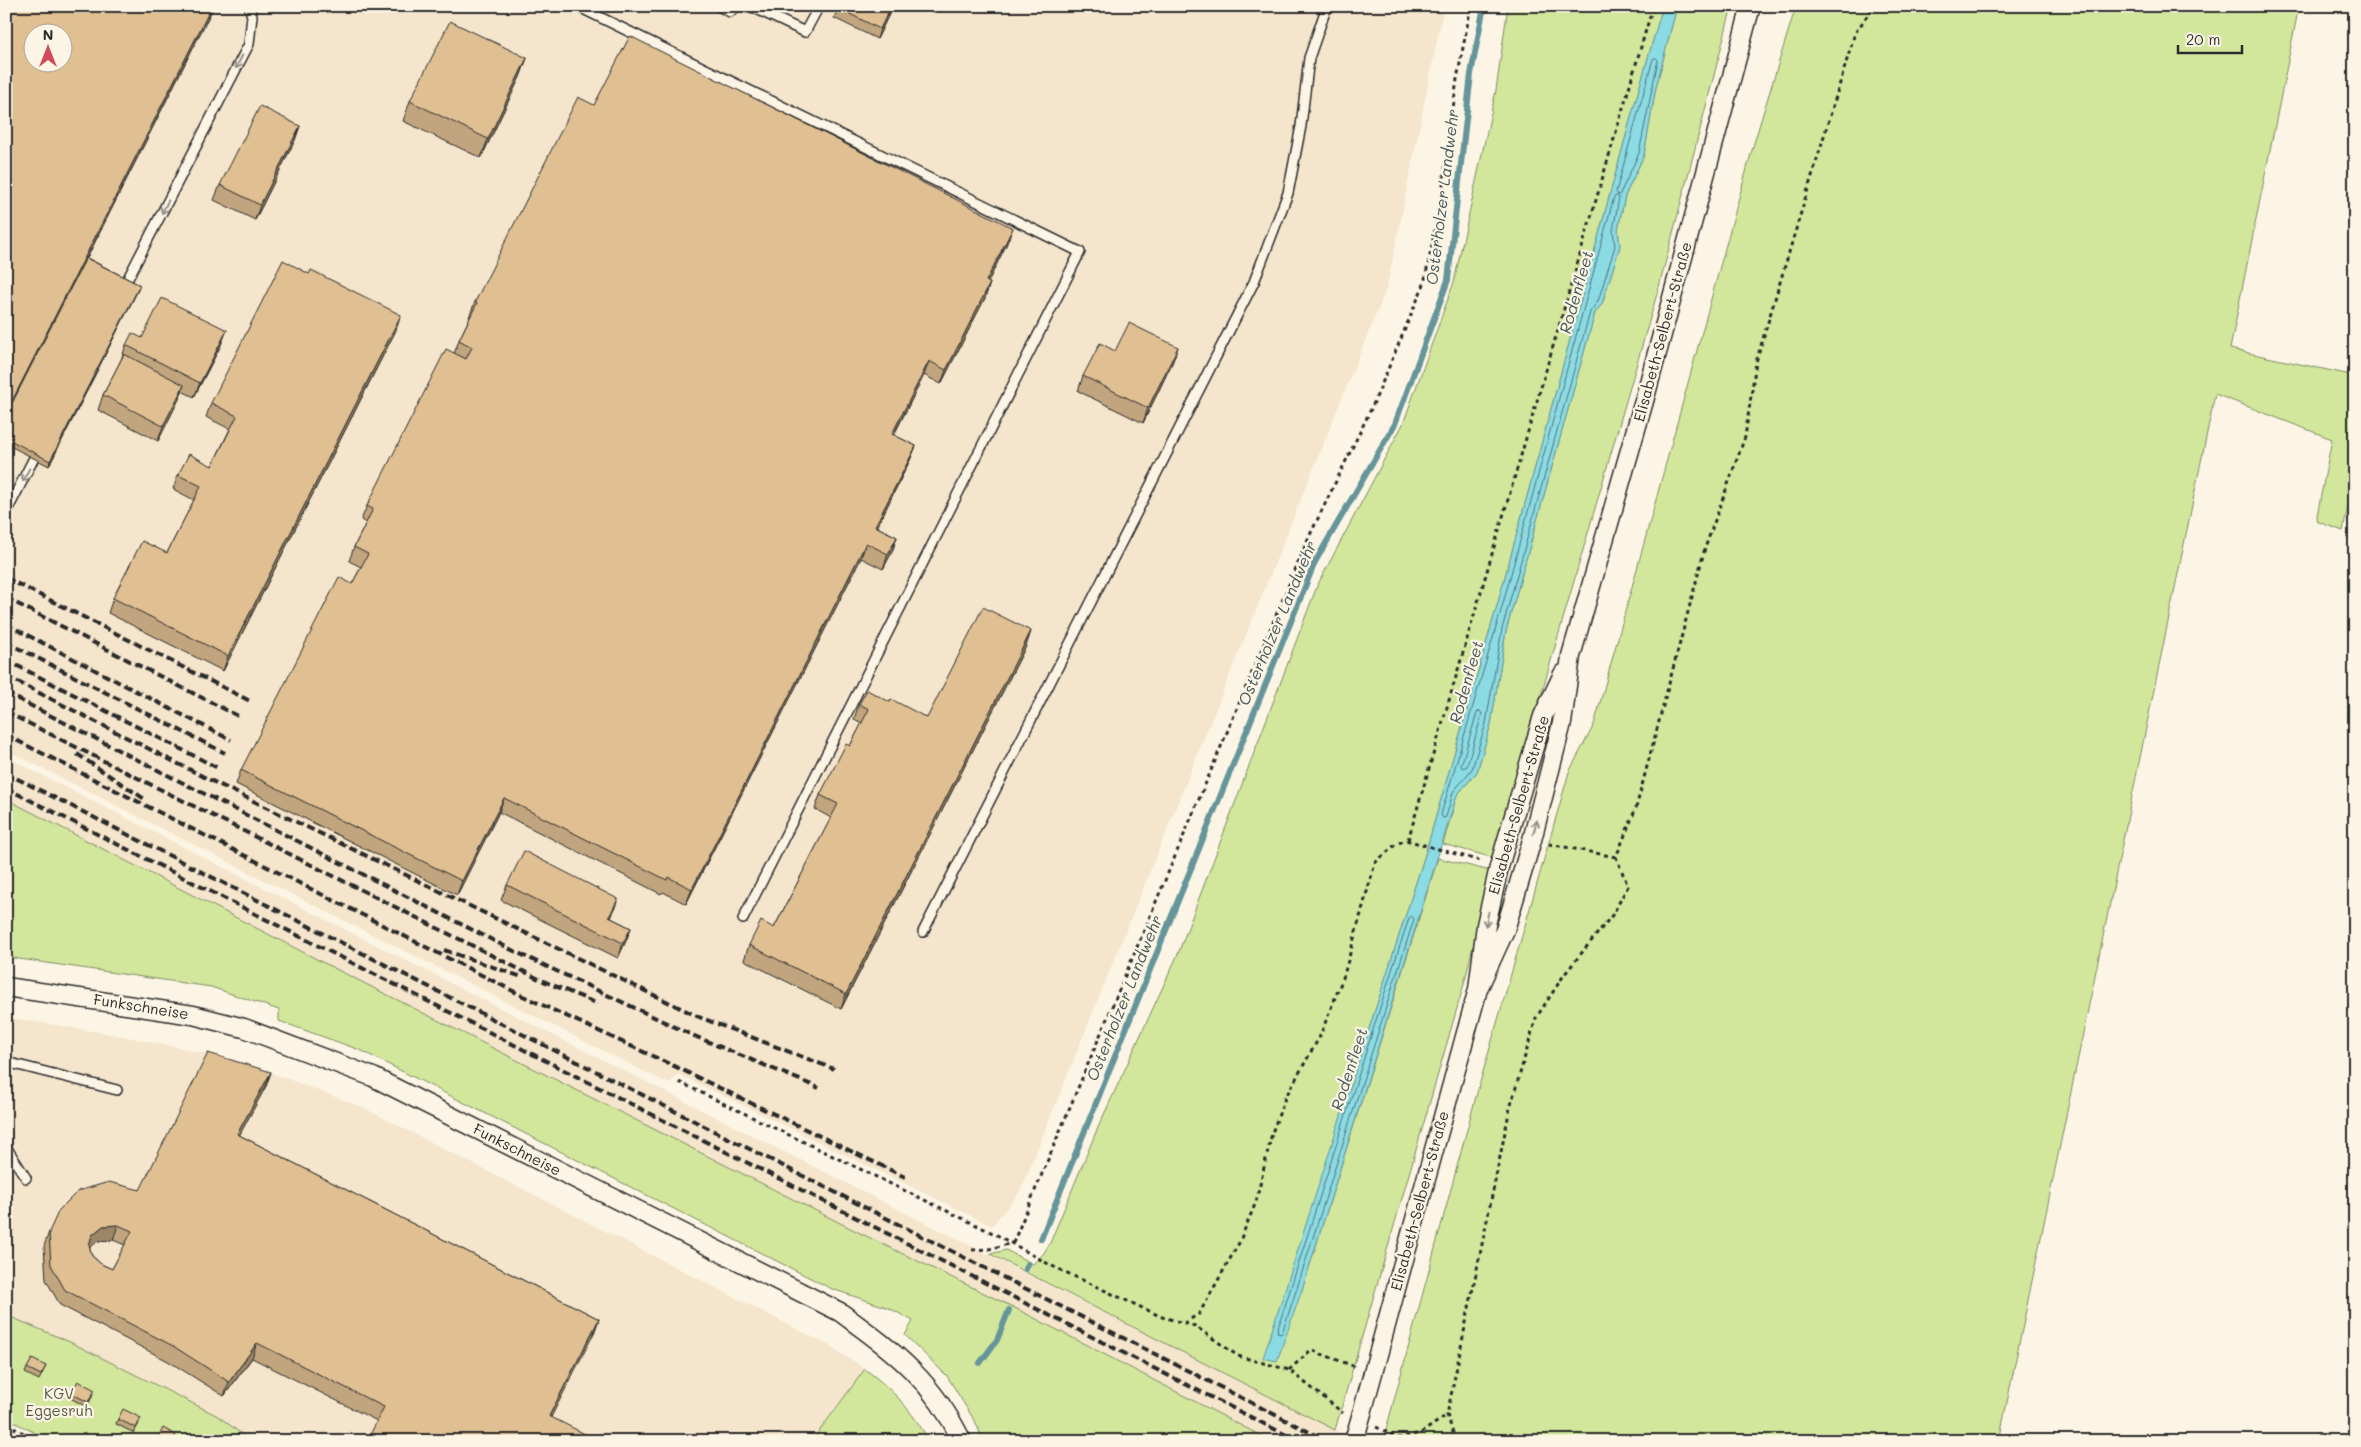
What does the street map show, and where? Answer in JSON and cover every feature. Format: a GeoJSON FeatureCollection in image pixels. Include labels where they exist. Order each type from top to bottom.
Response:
{"type":"FeatureCollection","features":[{"type":"Feature","properties":{"kind":"street","name":"Elisabeth-Selbert-Straße"},"geometry":{"type":"LineString","coordinates":[[1478,989],[1505,930],[1532,840],[1562,723],[1571,656],[1644,401],[1751,6]]}},
{"type":"Feature","properties":{"kind":"street","name":"Elisabeth-Selbert-Straße"},"geometry":{"type":"LineString","coordinates":[[1354,1441],[1478,989],[1486,925],[1499,867],[1543,716],[1571,656]]}},
{"type":"Feature","properties":{"kind":"street","name":"Funkschneise"},"geometry":{"type":"LineString","coordinates":[[6,987],[193,1015],[244,1028],[373,1078],[840,1312],[895,1352],[933,1391],[952,1419],[962,1441]]}},
{"type":"Feature","properties":{"kind":"lane"},"geometry":{"type":"LineString","coordinates":[[116,300],[249,44],[252,16],[249,6]]}},
{"type":"Feature","properties":{"kind":"lane"},"geometry":{"type":"LineString","coordinates":[[577,6],[1080,252],[743,919]]}},
{"type":"Feature","properties":{"kind":"lane"},"geometry":{"type":"LineString","coordinates":[[718,6],[730,12],[737,6]]}},
{"type":"Feature","properties":{"kind":"lane"},"geometry":{"type":"LineString","coordinates":[[750,6],[805,32],[819,6]]}},
{"type":"Feature","properties":{"kind":"lane"},"geometry":{"type":"LineString","coordinates":[[923,932],[1254,282],[1288,193],[1301,126],[1309,58],[1327,6]]}},
{"type":"Feature","properties":{"kind":"lane"},"geometry":{"type":"LineString","coordinates":[[6,513],[43,442]]}},
{"type":"Feature","properties":{"kind":"lane"},"geometry":{"type":"LineString","coordinates":[[6,1062],[117,1090]]}},
{"type":"Feature","properties":{"kind":"lane"},"geometry":{"type":"LineString","coordinates":[[6,1147],[26,1178]]}},
{"type":"Feature","properties":{"kind":"path"},"geometry":{"type":"LineString","coordinates":[[1013,1243],[1308,539],[1372,407],[1424,284],[1441,200],[1458,79],[1471,6]]}},
{"type":"Feature","properties":{"kind":"path"},"geometry":{"type":"LineString","coordinates":[[1408,840],[1652,6]]}},
{"type":"Feature","properties":{"kind":"path"},"geometry":{"type":"LineString","coordinates":[[1456,1441],[1447,1415],[1510,1108],[1536,1018],[1564,975],[1613,914],[1628,886],[1616,857],[1636,808],[1705,548],[1745,437],[1756,362],[1849,51],[1855,33],[1874,6]]}},
{"type":"Feature","properties":{"kind":"path"},"geometry":{"type":"LineString","coordinates":[[1184,1323],[1200,1314],[1243,1235],[1256,1202],[1272,1133],[1285,1098],[1320,1036],[1344,975],[1375,863],[1396,844],[1408,840],[1445,851]]}},
{"type":"Feature","properties":{"kind":"path"},"geometry":{"type":"LineString","coordinates":[[1532,840],[1616,857]]}},
{"type":"Feature","properties":{"kind":"path"},"geometry":{"type":"LineString","coordinates":[[679,1082],[1013,1243],[1052,1266],[1162,1317],[1195,1326],[1238,1356],[1289,1370],[1311,1350],[1374,1373]]}},
{"type":"Feature","properties":{"kind":"path"},"geometry":{"type":"LineString","coordinates":[[972,1250],[1013,1243]]}},
{"type":"Feature","properties":{"kind":"path"},"geometry":{"type":"LineString","coordinates":[[6,1424],[39,1441]]}},
{"type":"Feature","properties":{"kind":"shaded area"},"geometry":{"type":"Polygon","coordinates":[[[6,6],[1444,6],[1387,287],[1020,1192],[992,1226],[678,1074],[669,1084],[6,750],[6,6]]]}},
{"type":"Feature","properties":{"kind":"shaded area"},"geometry":{"type":"Polygon","coordinates":[[[6,757],[1357,1441],[1271,1441],[1017,1309],[868,1237],[326,964],[6,799],[6,757]]]}},
{"type":"Feature","properties":{"kind":"shaded area"},"geometry":{"type":"Polygon","coordinates":[[[6,1017],[122,1036],[209,1054],[280,1076],[362,1107],[830,1346],[865,1369],[812,1441],[251,1441],[217,1416],[70,1342],[6,1315],[6,1017]]]}},
{"type":"Feature","properties":{"kind":"green space"},"geometry":{"type":"Polygon","coordinates":[[[1508,6],[1663,6],[1497,606],[1424,858],[1264,1357],[1302,1290],[1438,858],[1491,871],[1464,984],[1335,1430],[990,1254],[1006,1250],[1033,1264],[1044,1253],[1050,1243],[1096,1132],[1178,954],[1317,586],[1403,424],[1454,282],[1496,90],[1508,6]]]}},
{"type":"Feature","properties":{"kind":"green space"},"geometry":{"type":"Polygon","coordinates":[[[1677,6],[1732,6],[1659,287],[1494,858],[1443,844],[1457,795],[1477,772],[1491,724],[1506,631],[1595,313],[1602,304],[1620,246],[1618,230],[1625,196],[1644,155],[1656,87],[1677,6]]]}},
{"type":"Feature","properties":{"kind":"green space"},"geometry":{"type":"Polygon","coordinates":[[[1796,6],[2299,6],[2230,349],[2351,375],[2351,348],[2355,330],[2355,473],[2343,531],[2316,521],[2332,439],[2215,394],[1999,1441],[1383,1441],[1475,1100],[1569,772],[1594,725],[1754,143],[1796,6]]]}},
{"type":"Feature","properties":{"kind":"green space"},"geometry":{"type":"Polygon","coordinates":[[[6,799],[326,964],[868,1237],[1017,1309],[1271,1441],[983,1441],[976,1423],[947,1376],[905,1335],[913,1321],[889,1308],[832,1289],[360,1050],[279,1021],[279,1010],[211,987],[6,957],[6,799]]]}},
{"type":"Feature","properties":{"kind":"green space","name":"KGV Eggesruh"},"geometry":{"type":"Polygon","coordinates":[[[6,1315],[70,1342],[218,1416],[251,1441],[51,1441],[6,1418],[6,1315]]]}},
{"type":"Feature","properties":{"kind":"green space"},"geometry":{"type":"Polygon","coordinates":[[[865,1369],[901,1401],[929,1441],[812,1441],[865,1369]]]}},
{"type":"Feature","properties":{"kind":"water"},"geometry":{"type":"Polygon","coordinates":[[[1663,6],[1677,6],[1656,87],[1644,155],[1625,196],[1618,230],[1620,246],[1602,304],[1595,313],[1506,631],[1491,724],[1477,772],[1457,795],[1302,1290],[1277,1361],[1263,1358],[1424,858],[1497,606],[1663,6]]]}},
{"type":"Feature","properties":{"kind":"building"},"geometry":{"type":"Polygon","coordinates":[[[6,6],[212,6],[6,413],[6,6]]]}},
{"type":"Feature","properties":{"kind":"building"},"geometry":{"type":"Polygon","coordinates":[[[839,6],[891,6],[880,29],[838,8],[839,6]]]}},
{"type":"Feature","properties":{"kind":"building"},"geometry":{"type":"Polygon","coordinates":[[[450,21],[527,58],[488,139],[410,101],[450,21]]]}},
{"type":"Feature","properties":{"kind":"building"},"geometry":{"type":"Polygon","coordinates":[[[630,36],[1013,228],[986,281],[990,283],[946,370],[929,361],[892,434],[916,446],[875,526],[897,537],[888,554],[866,543],[692,889],[668,877],[667,880],[504,798],[462,881],[241,770],[339,577],[352,584],[368,554],[354,547],[373,509],[367,506],[446,349],[466,359],[472,347],[459,340],[477,303],[475,302],[578,97],[594,105],[630,36]]]}},
{"type":"Feature","properties":{"kind":"building"},"geometry":{"type":"Polygon","coordinates":[[[260,106],[300,126],[260,205],[220,185],[260,106]]]}},
{"type":"Feature","properties":{"kind":"building"},"geometry":{"type":"Polygon","coordinates":[[[86,258],[140,285],[50,461],[6,438],[6,415],[86,258]]]}},
{"type":"Feature","properties":{"kind":"building"},"geometry":{"type":"Polygon","coordinates":[[[283,260],[309,274],[311,270],[401,315],[228,656],[113,598],[142,541],[167,553],[201,486],[178,475],[189,454],[212,466],[237,416],[211,403],[283,260]]]}},
{"type":"Feature","properties":{"kind":"building"},"geometry":{"type":"Polygon","coordinates":[[[162,298],[227,330],[200,383],[126,345],[132,333],[142,338],[162,298]]]}},
{"type":"Feature","properties":{"kind":"building"},"geometry":{"type":"Polygon","coordinates":[[[1129,323],[1178,347],[1148,408],[1083,376],[1100,343],[1115,351],[1129,323]]]}},
{"type":"Feature","properties":{"kind":"building"},"geometry":{"type":"Polygon","coordinates":[[[124,354],[184,385],[163,426],[103,395],[124,354]]]}},
{"type":"Feature","properties":{"kind":"building"},"geometry":{"type":"Polygon","coordinates":[[[983,607],[1031,631],[846,994],[749,945],[761,921],[774,928],[838,804],[820,795],[846,744],[850,746],[869,709],[859,704],[867,690],[890,702],[891,699],[927,718],[983,607]]]}},
{"type":"Feature","properties":{"kind":"building"},"geometry":{"type":"Polygon","coordinates":[[[524,851],[618,899],[609,917],[631,928],[623,943],[507,885],[524,851]]]}},
{"type":"Feature","properties":{"kind":"building"},"geometry":{"type":"Polygon","coordinates":[[[208,1053],[271,1072],[237,1134],[599,1319],[549,1416],[599,1441],[367,1441],[384,1407],[257,1343],[229,1382],[173,1346],[65,1290],[51,1265],[49,1232],[59,1210],[78,1191],[109,1182],[140,1190],[208,1053]],[[118,1225],[103,1226],[92,1235],[89,1245],[92,1256],[101,1264],[112,1269],[132,1231],[118,1225]]]}},
{"type":"Feature","properties":{"kind":"building"},"geometry":{"type":"Polygon","coordinates":[[[32,1359],[46,1366],[41,1375],[27,1368],[32,1359]]]}},
{"type":"Feature","properties":{"kind":"building"},"geometry":{"type":"Polygon","coordinates":[[[78,1381],[95,1390],[88,1402],[71,1393],[78,1381]]]}},
{"type":"Feature","properties":{"kind":"building"},"geometry":{"type":"Polygon","coordinates":[[[123,1409],[141,1418],[136,1428],[118,1419],[123,1409]]]}},
{"type":"Feature","properties":{"kind":"building"},"geometry":{"type":"Polygon","coordinates":[[[163,1428],[176,1435],[173,1441],[163,1441],[158,1438],[163,1428]]]}},
{"type":"Feature","properties":{"kind":"waterway","name":"Osterholzer Landwehr"},"geometry":{"type":"LineString","coordinates":[[1041,1239],[1315,562],[1395,424],[1448,280],[1471,74],[1484,6]]}},
{"type":"Feature","properties":{"kind":"waterway"},"geometry":{"type":"LineString","coordinates":[[1026,1269],[1028,1264]]}},
{"type":"Feature","properties":{"kind":"waterway"},"geometry":{"type":"LineString","coordinates":[[980,1363],[997,1340],[1009,1310]]}},
{"type":"Feature","properties":{"kind":"railway"},"geometry":{"type":"LineString","coordinates":[[6,578],[250,701]]}},
{"type":"Feature","properties":{"kind":"railway"},"geometry":{"type":"LineString","coordinates":[[6,598],[240,717]]}},
{"type":"Feature","properties":{"kind":"railway"},"geometry":{"type":"LineString","coordinates":[[6,624],[231,740]]}},
{"type":"Feature","properties":{"kind":"railway"},"geometry":{"type":"LineString","coordinates":[[6,642],[225,753]]}},
{"type":"Feature","properties":{"kind":"railway"},"geometry":{"type":"LineString","coordinates":[[6,660],[218,768]]}},
{"type":"Feature","properties":{"kind":"railway"},"geometry":{"type":"LineString","coordinates":[[6,676],[212,781],[699,1017],[834,1069]]}},
{"type":"Feature","properties":{"kind":"railway"},"geometry":{"type":"LineString","coordinates":[[6,693],[514,951],[692,1035],[819,1088]]}},
{"type":"Feature","properties":{"kind":"railway"},"geometry":{"type":"LineString","coordinates":[[6,712],[541,980],[598,1004]]}},
{"type":"Feature","properties":{"kind":"railway"},"geometry":{"type":"LineString","coordinates":[[6,735],[523,996],[905,1177]]}},
{"type":"Feature","properties":{"kind":"railway"},"geometry":{"type":"LineString","coordinates":[[77,754],[146,800]]}},
{"type":"Feature","properties":{"kind":"railway"},"geometry":{"type":"LineString","coordinates":[[6,773],[1327,1441]]}},
{"type":"Feature","properties":{"kind":"railway"},"geometry":{"type":"LineString","coordinates":[[6,788],[1298,1441]]}},
{"type":"Feature","properties":{"kind":"railway"},"geometry":{"type":"LineString","coordinates":[[444,950],[522,977]]}},
{"type":"Feature","properties":{"kind":"water label","name":"Rodenfleet"},"geometry":{"type":"Point","coordinates":[1576,292]}},
{"type":"Feature","properties":{"kind":"water label","name":"Rodenfleet"},"geometry":{"type":"Point","coordinates":[1466,682]}},
{"type":"Feature","properties":{"kind":"water label","name":"Rodenfleet"},"geometry":{"type":"Point","coordinates":[1349,1069]}}]}
